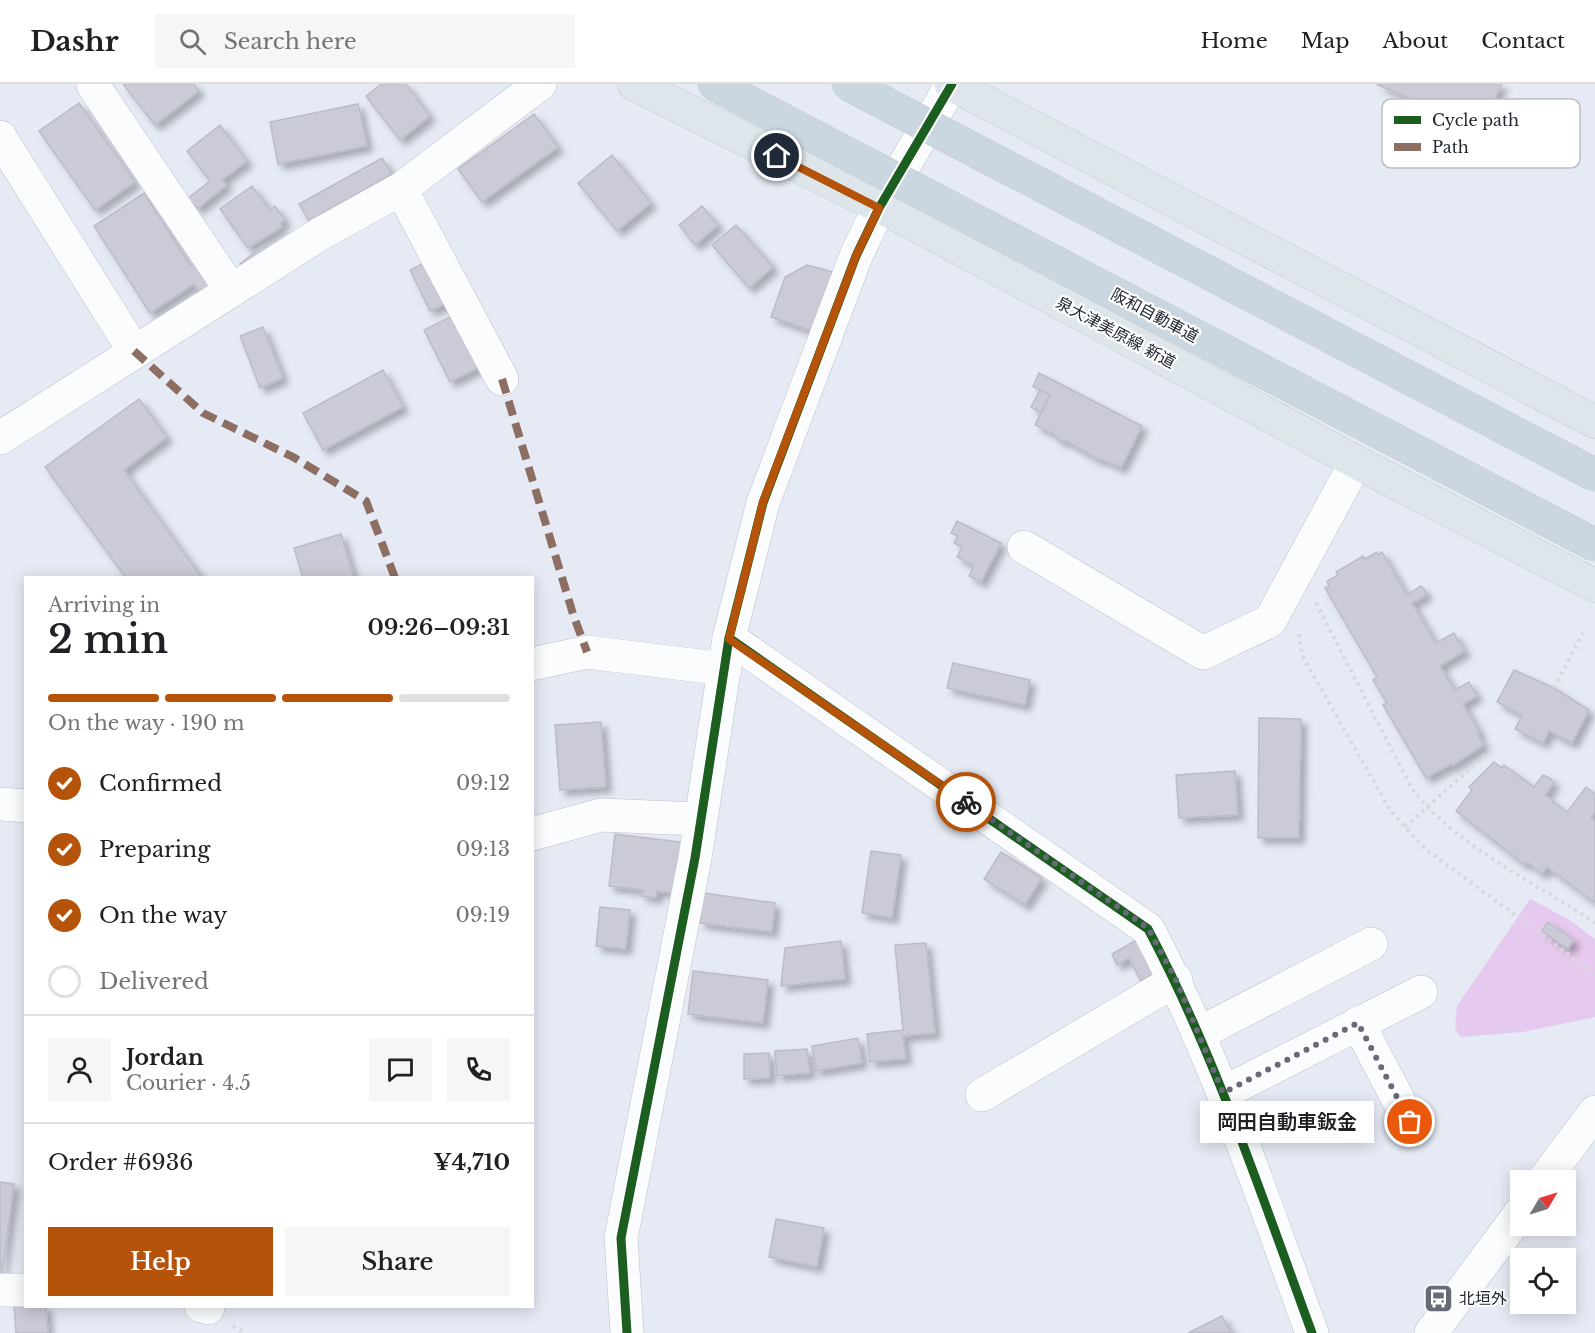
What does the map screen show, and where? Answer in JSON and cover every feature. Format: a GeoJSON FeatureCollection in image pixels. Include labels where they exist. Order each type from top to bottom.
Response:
{"type":"FeatureCollection","features":[{"type":"Feature","properties":{"kind":"highway","name":"阪和自動車道"},"geometry":{"type":"LineString","coordinates":[[714,84],[1595,545]]}},
{"type":"Feature","properties":{"kind":"highway"},"geometry":{"type":"LineString","coordinates":[[848,84],[1595,475]]}},
{"type":"Feature","properties":{"kind":"main road","name":"泉大津美原線 新道"},"geometry":{"type":"LineString","coordinates":[[634,84],[916,225],[1356,462],[1595,586]]}},
{"type":"Feature","properties":{"kind":"main road"},"geometry":{"type":"LineString","coordinates":[[951,84],[1595,422]]}},
{"type":"Feature","properties":{"kind":"street"},"geometry":{"type":"LineString","coordinates":[[0,438],[320,234],[401,189],[540,84]]}},
{"type":"Feature","properties":{"kind":"street"},"geometry":{"type":"LineString","coordinates":[[627,1333],[621,1238],[695,858],[699,819],[727,654],[763,502],[856,256],[879,208],[951,84]]}},
{"type":"Feature","properties":{"kind":"street"},"geometry":{"type":"LineString","coordinates":[[93,86],[231,290]]}},
{"type":"Feature","properties":{"kind":"street"},"geometry":{"type":"LineString","coordinates":[[0,137],[134,351]]}},
{"type":"Feature","properties":{"kind":"street"},"geometry":{"type":"LineString","coordinates":[[401,189],[502,379]]}},
{"type":"Feature","properties":{"kind":"street"},"geometry":{"type":"LineString","coordinates":[[1024,547],[1203,653],[1270,621],[1356,462]]}},
{"type":"Feature","properties":{"kind":"street"},"geometry":{"type":"LineString","coordinates":[[534,664],[587,652],[727,654],[1148,928],[1176,980],[1223,1093],[1312,1333]]}},
{"type":"Feature","properties":{"kind":"street"},"geometry":{"type":"LineString","coordinates":[[0,804],[24,806]]}},
{"type":"Feature","properties":{"kind":"street"},"geometry":{"type":"LineString","coordinates":[[534,833],[601,815],[699,819]]}},
{"type":"Feature","properties":{"kind":"street"},"geometry":{"type":"LineString","coordinates":[[1198,1034],[1371,945]]}},
{"type":"Feature","properties":{"kind":"street"},"geometry":{"type":"LineString","coordinates":[[982,1095],[1176,980]]}},
{"type":"Feature","properties":{"kind":"street"},"geometry":{"type":"LineString","coordinates":[[1223,1093],[1421,992]]}},
{"type":"Feature","properties":{"kind":"street"},"geometry":{"type":"LineString","coordinates":[[1358,1023],[1410,1122]]}},
{"type":"Feature","properties":{"kind":"street"},"geometry":{"type":"LineString","coordinates":[[1552,1170],[1595,1112]]}},
{"type":"Feature","properties":{"kind":"street"},"geometry":{"type":"LineString","coordinates":[[1431,1333],[1510,1227]]}},
{"type":"Feature","properties":{"kind":"street"},"geometry":{"type":"LineString","coordinates":[[0,1290],[24,1290]]}},
{"type":"Feature","properties":{"kind":"path"},"geometry":{"type":"LineString","coordinates":[[1311,592],[1412,789],[1426,807],[1460,836],[1595,923]]}},
{"type":"Feature","properties":{"kind":"path"},"geometry":{"type":"LineString","coordinates":[[1298,626],[1302,655],[1390,810],[1427,850],[1595,974]]}},
{"type":"Feature","properties":{"kind":"path"},"geometry":{"type":"LineString","coordinates":[[1554,688],[1583,633]]}},
{"type":"Feature","properties":{"kind":"path"},"geometry":{"type":"LineString","coordinates":[[1405,827],[1490,751]]}},
{"type":"Feature","properties":{"kind":"shaded area"},"geometry":{"type":"Polygon","coordinates":[[[1530,899],[1568,919],[1595,939],[1595,1017],[1523,1032],[1460,1037],[1455,1028],[1457,1006],[1530,899]]]}},
{"type":"Feature","properties":{"kind":"building"},"geometry":{"type":"Polygon","coordinates":[[[123,84],[194,84],[199,91],[155,125],[123,84]]]}},
{"type":"Feature","properties":{"kind":"building"},"geometry":{"type":"Polygon","coordinates":[[[381,84],[406,84],[430,116],[400,140],[366,96],[381,84]]]}},
{"type":"Feature","properties":{"kind":"building"},"geometry":{"type":"Polygon","coordinates":[[[1376,84],[1502,84],[1495,99],[1411,99],[1376,84]]]}},
{"type":"Feature","properties":{"kind":"building"},"geometry":{"type":"Polygon","coordinates":[[[79,103],[135,182],[95,210],[39,131],[79,103]]]}},
{"type":"Feature","properties":{"kind":"building"},"geometry":{"type":"Polygon","coordinates":[[[358,104],[367,146],[278,164],[270,122],[358,104]]]}},
{"type":"Feature","properties":{"kind":"building"},"geometry":{"type":"Polygon","coordinates":[[[534,114],[558,147],[482,202],[458,169],[534,114]]]}},
{"type":"Feature","properties":{"kind":"building"},"geometry":{"type":"Polygon","coordinates":[[[220,125],[247,161],[222,180],[227,185],[197,209],[188,198],[210,181],[187,151],[220,125]]]}},
{"type":"Feature","properties":{"kind":"building"},"geometry":{"type":"Polygon","coordinates":[[[612,155],[651,203],[617,231],[578,183],[612,155]]]}},
{"type":"Feature","properties":{"kind":"building"},"geometry":{"type":"Polygon","coordinates":[[[382,158],[392,174],[309,221],[299,204],[382,158]]]}},
{"type":"Feature","properties":{"kind":"building"},"geometry":{"type":"Polygon","coordinates":[[[252,186],[270,210],[275,206],[285,220],[280,224],[282,227],[248,248],[220,209],[252,186]]]}},
{"type":"Feature","properties":{"kind":"building"},"geometry":{"type":"Polygon","coordinates":[[[144,193],[190,265],[199,259],[214,283],[199,292],[194,284],[150,313],[94,226],[144,193]]]}},
{"type":"Feature","properties":{"kind":"building"},"geometry":{"type":"Polygon","coordinates":[[[702,206],[718,225],[695,245],[679,225],[702,206]]]}},
{"type":"Feature","properties":{"kind":"building"},"geometry":{"type":"Polygon","coordinates":[[[736,225],[773,267],[749,288],[712,245],[736,225]]]}},
{"type":"Feature","properties":{"kind":"building"},"geometry":{"type":"Polygon","coordinates":[[[264,245],[269,252],[245,271],[240,264],[264,245]]]}},
{"type":"Feature","properties":{"kind":"building"},"geometry":{"type":"Polygon","coordinates":[[[430,260],[450,302],[430,311],[410,270],[430,260]]]}},
{"type":"Feature","properties":{"kind":"building"},"geometry":{"type":"Polygon","coordinates":[[[807,265],[833,272],[812,331],[771,317],[785,277],[807,265]]]}},
{"type":"Feature","properties":{"kind":"building"},"geometry":{"type":"Polygon","coordinates":[[[452,316],[478,368],[450,382],[424,330],[452,316]]]}},
{"type":"Feature","properties":{"kind":"building"},"geometry":{"type":"Polygon","coordinates":[[[263,327],[283,378],[260,388],[240,336],[263,327]]]}},
{"type":"Feature","properties":{"kind":"building"},"geometry":{"type":"Polygon","coordinates":[[[383,370],[403,407],[323,450],[303,413],[383,370]]]}},
{"type":"Feature","properties":{"kind":"building"},"geometry":{"type":"Polygon","coordinates":[[[1039,373],[1142,426],[1121,468],[1097,459],[1066,441],[1060,441],[1052,433],[1035,425],[1050,395],[1033,387],[1039,373]]]}},
{"type":"Feature","properties":{"kind":"building"},"geometry":{"type":"Polygon","coordinates":[[[1040,390],[1050,395],[1041,413],[1031,407],[1040,390]]]}},
{"type":"Feature","properties":{"kind":"building"},"geometry":{"type":"Polygon","coordinates":[[[139,399],[167,437],[124,470],[201,576],[125,576],[45,467],[139,399]]]}},
{"type":"Feature","properties":{"kind":"building"},"geometry":{"type":"Polygon","coordinates":[[[957,521],[1001,543],[981,582],[969,576],[974,566],[957,557],[962,547],[954,543],[958,536],[951,533],[957,521]]]}},
{"type":"Feature","properties":{"kind":"building"},"geometry":{"type":"Polygon","coordinates":[[[341,534],[353,576],[302,576],[294,548],[341,534]]]}},
{"type":"Feature","properties":{"kind":"building"},"geometry":{"type":"Polygon","coordinates":[[[1377,552],[1379,555],[1382,552],[1407,595],[1421,586],[1425,590],[1426,595],[1412,603],[1436,643],[1454,633],[1465,651],[1440,666],[1455,690],[1469,682],[1477,696],[1463,704],[1480,733],[1478,735],[1484,745],[1452,766],[1451,764],[1426,778],[1383,705],[1387,703],[1373,680],[1377,677],[1325,588],[1329,586],[1327,581],[1338,575],[1336,572],[1363,556],[1365,559],[1377,552]]]}},
{"type":"Feature","properties":{"kind":"building"},"geometry":{"type":"Polygon","coordinates":[[[953,663],[1030,680],[1025,705],[947,688],[953,663]]]}},
{"type":"Feature","properties":{"kind":"building"},"geometry":{"type":"Polygon","coordinates":[[[1514,670],[1554,688],[1589,710],[1572,743],[1549,731],[1543,743],[1515,729],[1522,716],[1497,702],[1514,670]]]}},
{"type":"Feature","properties":{"kind":"building"},"geometry":{"type":"Polygon","coordinates":[[[1259,718],[1301,719],[1299,838],[1258,838],[1259,718]]]}},
{"type":"Feature","properties":{"kind":"building"},"geometry":{"type":"Polygon","coordinates":[[[601,722],[606,787],[560,790],[555,725],[601,722]]]}},
{"type":"Feature","properties":{"kind":"building"},"geometry":{"type":"Polygon","coordinates":[[[1494,762],[1502,768],[1504,765],[1534,787],[1543,775],[1550,778],[1554,783],[1545,795],[1567,812],[1586,787],[1595,794],[1595,812],[1591,818],[1595,821],[1595,903],[1547,867],[1542,874],[1527,862],[1525,865],[1456,811],[1472,790],[1469,787],[1494,762]]]}},
{"type":"Feature","properties":{"kind":"building"},"geometry":{"type":"Polygon","coordinates":[[[1235,771],[1238,815],[1179,818],[1176,775],[1235,771]]]}},
{"type":"Feature","properties":{"kind":"building"},"geometry":{"type":"Polygon","coordinates":[[[615,834],[687,843],[681,894],[657,891],[656,898],[642,896],[643,890],[609,886],[615,834]]]}},
{"type":"Feature","properties":{"kind":"building"},"geometry":{"type":"Polygon","coordinates":[[[871,851],[901,855],[892,918],[862,913],[871,851]]]}},
{"type":"Feature","properties":{"kind":"building"},"geometry":{"type":"Polygon","coordinates":[[[1001,852],[1042,878],[1025,905],[984,879],[1001,852]]]}},
{"type":"Feature","properties":{"kind":"building"},"geometry":{"type":"Polygon","coordinates":[[[703,893],[775,903],[772,932],[700,923],[703,893]]]}},
{"type":"Feature","properties":{"kind":"building"},"geometry":{"type":"Polygon","coordinates":[[[600,907],[630,910],[626,949],[596,946],[600,907]]]}},
{"type":"Feature","properties":{"kind":"building"},"geometry":{"type":"Polygon","coordinates":[[[1548,922],[1574,940],[1568,949],[1542,931],[1548,922]]]}},
{"type":"Feature","properties":{"kind":"building"},"geometry":{"type":"Polygon","coordinates":[[[1138,939],[1157,972],[1141,981],[1129,958],[1117,965],[1112,954],[1138,939]]]}},
{"type":"Feature","properties":{"kind":"building"},"geometry":{"type":"Polygon","coordinates":[[[841,941],[845,979],[781,986],[785,948],[841,941]]]}},
{"type":"Feature","properties":{"kind":"building"},"geometry":{"type":"Polygon","coordinates":[[[926,943],[935,1033],[903,1036],[906,1059],[870,1062],[867,1034],[903,1030],[895,945],[926,943]]]}},
{"type":"Feature","properties":{"kind":"building"},"geometry":{"type":"Polygon","coordinates":[[[693,971],[768,980],[763,1023],[688,1014],[693,971]]]}},
{"type":"Feature","properties":{"kind":"building"},"geometry":{"type":"Polygon","coordinates":[[[858,1038],[862,1063],[816,1071],[812,1046],[858,1038]]]}},
{"type":"Feature","properties":{"kind":"building"},"geometry":{"type":"Polygon","coordinates":[[[807,1049],[810,1073],[777,1076],[775,1051],[807,1049]]]}},
{"type":"Feature","properties":{"kind":"building"},"geometry":{"type":"Polygon","coordinates":[[[769,1053],[770,1078],[744,1079],[744,1054],[769,1053]]]}},
{"type":"Feature","properties":{"kind":"building"},"geometry":{"type":"Polygon","coordinates":[[[0,1182],[14,1184],[2,1274],[0,1274],[0,1182]]]}},
{"type":"Feature","properties":{"kind":"building"},"geometry":{"type":"Polygon","coordinates":[[[776,1219],[824,1228],[817,1267],[769,1257],[776,1219]]]}},
{"type":"Feature","properties":{"kind":"building"},"geometry":{"type":"Polygon","coordinates":[[[14,1305],[24,1305],[24,1308],[46,1308],[48,1333],[16,1333],[14,1305]]]}},
{"type":"Feature","properties":{"kind":"building"},"geometry":{"type":"Polygon","coordinates":[[[1222,1316],[1231,1333],[1188,1333],[1222,1316]]]}},
{"type":"Feature","properties":{"kind":"marked path"},"geometry":{"type":"LineString","coordinates":[[134,351],[203,413],[293,457],[366,501],[394,576]]}},
{"type":"Feature","properties":{"kind":"marked path"},"geometry":{"type":"LineString","coordinates":[[502,379],[573,614],[587,652]]}},
{"type":"Feature","properties":{"kind":"cycle path"},"geometry":{"type":"LineString","coordinates":[[627,1333],[621,1238],[695,858],[729,638],[763,503],[856,256],[879,208],[952,84]]}},
{"type":"Feature","properties":{"kind":"cycle path"},"geometry":{"type":"LineString","coordinates":[[729,638],[1148,929],[1173,978],[1217,1077],[1312,1333]]}},
{"type":"Feature","properties":{"kind":"way so far"},"geometry":{"type":"LineString","coordinates":[[966,802],[1148,928],[1176,980],[1223,1093],[1358,1023],[1410,1122]]}},
{"type":"Feature","properties":{"kind":"place","name":"岡田自動車鈑金"},"geometry":{"type":"Point","coordinates":[1410,1122]}},
{"type":"Feature","properties":{"kind":"place","name":"北垣外"},"geometry":{"type":"Point","coordinates":[1438,1298]}},
{"type":"Feature","properties":{"kind":"route"},"geometry":{"type":"LineString","coordinates":[[777,156],[879,208],[856,256],[763,502],[729,639],[966,802]]}}]}
